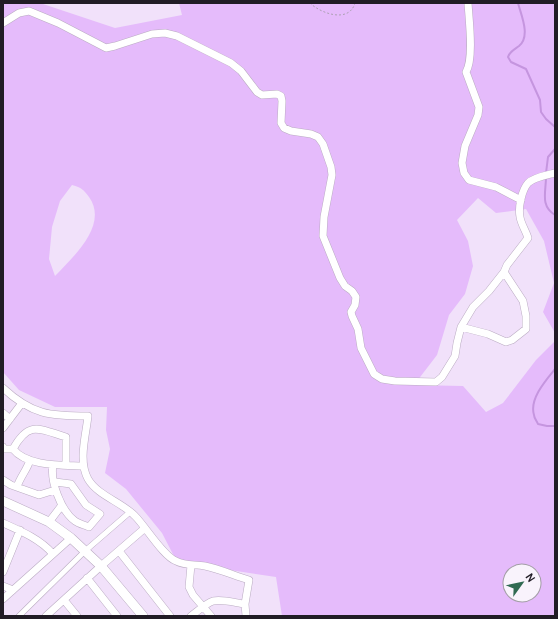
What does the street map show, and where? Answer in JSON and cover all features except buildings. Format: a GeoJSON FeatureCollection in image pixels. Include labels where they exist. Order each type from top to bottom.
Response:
{"type":"FeatureCollection","features":[{"type":"Feature","properties":{"kind":"street"},"geometry":{"type":"LineString","coordinates":[[468,3],[470,57],[466,72],[479,107],[478,115],[465,146],[462,163],[464,173],[469,180],[496,187],[521,200]]}},
{"type":"Feature","properties":{"kind":"street"},"geometry":{"type":"LineString","coordinates":[[3,23],[19,13],[29,12],[58,23],[106,48],[152,34],[165,33],[177,36],[231,63],[241,70],[257,92],[262,95],[277,94],[281,96],[281,123],[284,128],[318,137],[331,167],[332,175],[324,217],[323,236],[340,278],[345,286],[352,291],[356,297],[355,305],[351,312],[358,329],[361,348],[374,374],[382,379],[395,381],[436,382],[442,377],[455,356],[461,327],[473,307],[489,291],[528,238],[520,217],[521,200],[528,183],[535,179],[555,173]]}},
{"type":"Feature","properties":{"kind":"street"},"geometry":{"type":"LineString","coordinates":[[461,327],[488,334],[506,342],[512,340],[526,329],[526,316],[523,301],[504,272]]}},
{"type":"Feature","properties":{"kind":"street"},"geometry":{"type":"LineString","coordinates":[[3,388],[22,403],[39,411],[55,415],[88,416],[83,466],[88,479],[97,489],[130,512],[174,561],[191,565],[207,566],[249,580],[246,616]]}},
{"type":"Feature","properties":{"kind":"street"},"geometry":{"type":"LineString","coordinates":[[3,428],[22,403]]}},
{"type":"Feature","properties":{"kind":"street"},"geometry":{"type":"LineString","coordinates":[[3,413],[10,419]]}},
{"type":"Feature","properties":{"kind":"street"},"geometry":{"type":"LineString","coordinates":[[13,449],[18,439],[24,432],[30,429],[46,431],[66,437],[66,465]]}},
{"type":"Feature","properties":{"kind":"street"},"geometry":{"type":"LineString","coordinates":[[3,449],[13,449]]}},
{"type":"Feature","properties":{"kind":"street"},"geometry":{"type":"LineString","coordinates":[[13,449],[18,455],[30,460],[53,465],[83,466]]}},
{"type":"Feature","properties":{"kind":"street"},"geometry":{"type":"LineString","coordinates":[[17,487],[30,460]]}},
{"type":"Feature","properties":{"kind":"street"},"geometry":{"type":"LineString","coordinates":[[3,480],[39,495],[55,486],[71,484],[86,505],[100,514],[89,527],[74,521],[62,504],[55,486],[52,473],[53,465]]}},
{"type":"Feature","properties":{"kind":"street"},"geometry":{"type":"LineString","coordinates":[[3,501],[49,522],[70,538],[101,566],[143,616]]}},
{"type":"Feature","properties":{"kind":"street"},"geometry":{"type":"LineString","coordinates":[[49,522],[62,504]]}},
{"type":"Feature","properties":{"kind":"street"},"geometry":{"type":"LineString","coordinates":[[19,616],[85,551],[130,512]]}},
{"type":"Feature","properties":{"kind":"street"},"geometry":{"type":"LineString","coordinates":[[3,524],[20,530],[47,547],[54,554]]}},
{"type":"Feature","properties":{"kind":"street"},"geometry":{"type":"LineString","coordinates":[[46,616],[145,528]]}},
{"type":"Feature","properties":{"kind":"street"},"geometry":{"type":"LineString","coordinates":[[3,572],[20,530]]}},
{"type":"Feature","properties":{"kind":"street"},"geometry":{"type":"LineString","coordinates":[[3,599],[70,538]]}},
{"type":"Feature","properties":{"kind":"street"},"geometry":{"type":"LineString","coordinates":[[119,551],[170,616]]}},
{"type":"Feature","properties":{"kind":"street"},"geometry":{"type":"LineString","coordinates":[[191,565],[190,587],[193,595],[210,616]]}},
{"type":"Feature","properties":{"kind":"street"},"geometry":{"type":"LineString","coordinates":[[87,578],[117,616]]}},
{"type":"Feature","properties":{"kind":"street"},"geometry":{"type":"LineString","coordinates":[[3,586],[13,590]]}},
{"type":"Feature","properties":{"kind":"street"},"geometry":{"type":"LineString","coordinates":[[64,600],[77,616]]}},
{"type":"Feature","properties":{"kind":"street"},"geometry":{"type":"LineString","coordinates":[[191,616],[203,606],[213,601],[246,604]]}},
{"type":"Feature","properties":{"kind":"path"},"geometry":{"type":"LineString","coordinates":[[310,3],[325,13],[340,15],[349,12],[354,7],[355,3]]}},
{"type":"Feature","properties":{"kind":"shaded area"},"geometry":{"type":"Polygon","coordinates":[[[3,3],[40,3],[115,28],[182,15],[179,3],[555,3],[555,333],[543,312],[554,283],[544,241],[526,209],[496,213],[478,198],[457,220],[468,241],[473,266],[465,294],[449,315],[437,355],[414,385],[463,386],[486,412],[503,403],[536,360],[555,341],[555,616],[282,616],[276,577],[177,562],[162,533],[126,489],[105,473],[110,449],[106,430],[107,407],[55,407],[19,390],[3,372],[3,3]],[[72,185],[60,201],[52,227],[49,259],[55,276],[71,260],[86,240],[92,229],[95,218],[94,208],[89,197],[82,189],[72,185]]]}},
{"type":"Feature","properties":{"kind":"waterway"},"geometry":{"type":"LineString","coordinates":[[518,3],[523,19],[525,31],[524,37],[523,42],[511,52],[508,57],[511,62],[526,69],[540,100],[541,112],[555,127]]}},
{"type":"Feature","properties":{"kind":"waterway"},"geometry":{"type":"LineString","coordinates":[[546,173],[548,157],[555,149]]}},
{"type":"Feature","properties":{"kind":"waterway"},"geometry":{"type":"LineString","coordinates":[[546,177],[546,203],[547,207],[555,215]]}},
{"type":"Feature","properties":{"kind":"waterway"},"geometry":{"type":"LineString","coordinates":[[555,369],[539,390],[533,409],[534,417],[538,424],[555,426]]}}]}
